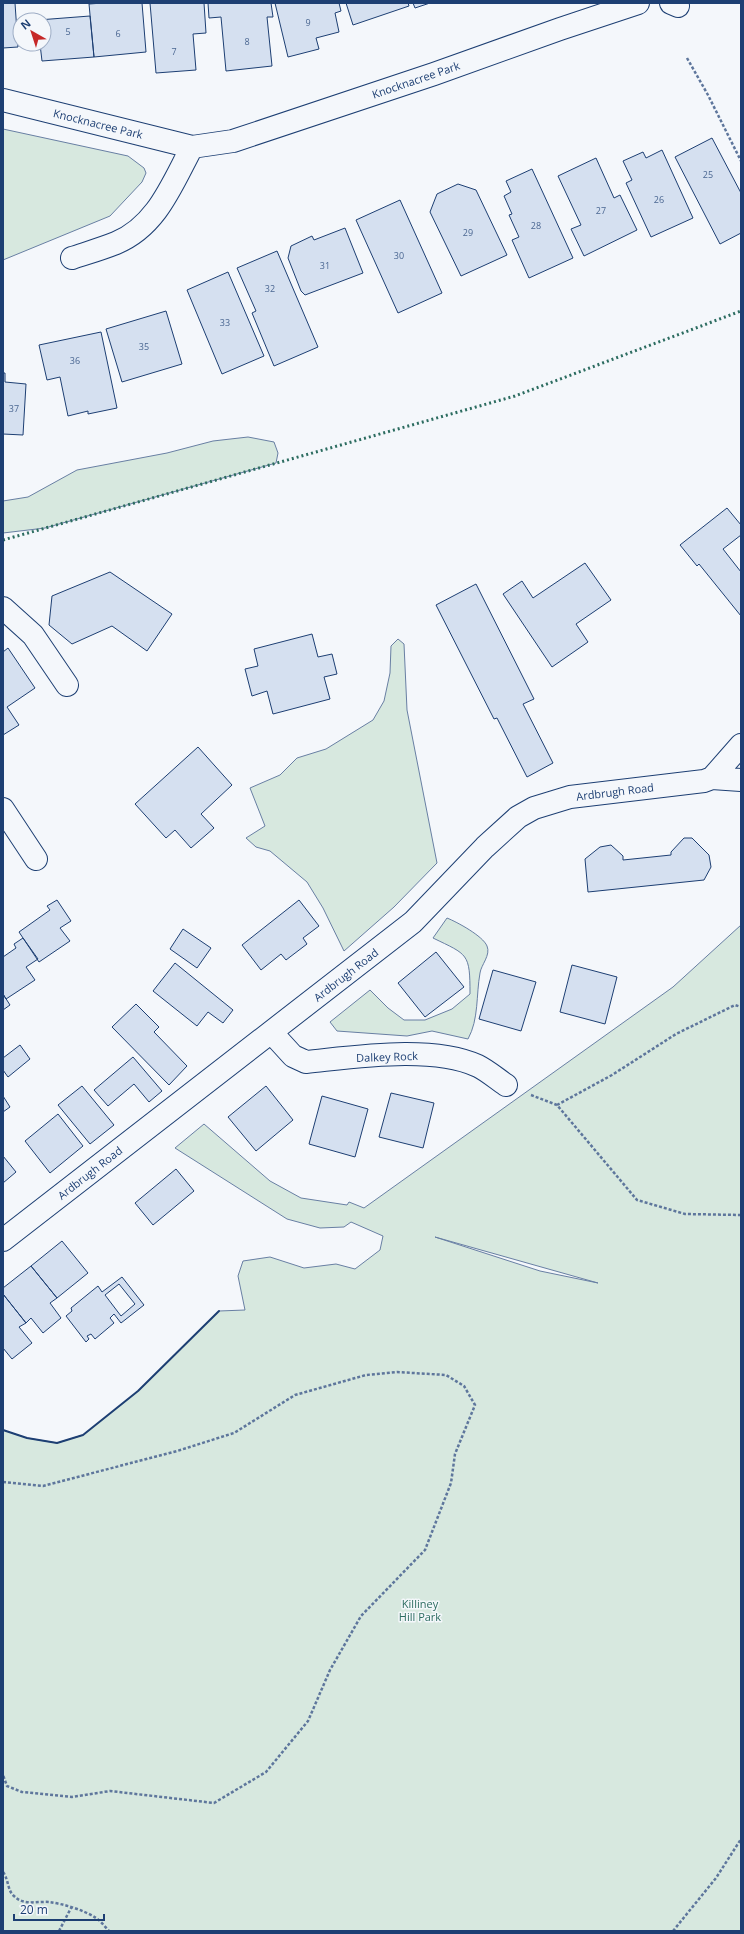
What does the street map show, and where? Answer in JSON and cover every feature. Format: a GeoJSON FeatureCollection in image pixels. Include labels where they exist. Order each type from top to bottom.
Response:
{"type":"FeatureCollection","features":[{"type":"Feature","properties":{"kind":"street","name":"Knocknacree Park"},"geometry":{"type":"LineString","coordinates":[[3,100],[192,147],[234,141],[434,74],[638,3]]}},
{"type":"Feature","properties":{"kind":"street"},"geometry":{"type":"LineString","coordinates":[[72,258],[116,242],[135,232],[148,221],[162,203],[192,147]]}},
{"type":"Feature","properties":{"kind":"street"},"geometry":{"type":"LineString","coordinates":[[3,608],[33,635],[67,685]]}},
{"type":"Feature","properties":{"kind":"street"},"geometry":{"type":"LineString","coordinates":[[712,778],[741,745]]}},
{"type":"Feature","properties":{"kind":"street","name":"Ardbrugh Road"},"geometry":{"type":"LineString","coordinates":[[3,1240],[413,922],[485,847],[525,812],[570,797],[683,784],[704,781],[712,778],[741,780]]}},
{"type":"Feature","properties":{"kind":"street"},"geometry":{"type":"LineString","coordinates":[[3,808],[36,859]]}},
{"type":"Feature","properties":{"kind":"street","name":"Dalkey Rock"},"geometry":{"type":"LineString","coordinates":[[272,1032],[293,1056],[306,1062],[403,1055],[444,1057],[479,1067],[506,1085]]}},
{"type":"Feature","properties":{"kind":"path"},"geometry":{"type":"LineString","coordinates":[[687,58],[708,95],[741,161]]}},
{"type":"Feature","properties":{"kind":"path"},"geometry":{"type":"LineString","coordinates":[[741,1007],[735,1005],[676,1034],[612,1075],[557,1105],[637,1200],[685,1214],[741,1215]]}},
{"type":"Feature","properties":{"kind":"path"},"geometry":{"type":"LineString","coordinates":[[3,1482],[43,1486],[177,1451],[234,1433],[294,1396],[366,1375],[397,1372],[446,1375],[464,1386],[475,1405],[455,1454],[451,1483],[425,1550],[361,1616],[330,1670],[308,1721],[266,1772],[214,1803],[110,1791],[72,1797],[22,1792],[7,1786],[3,1775]]}},
{"type":"Feature","properties":{"kind":"path"},"geometry":{"type":"LineString","coordinates":[[673,1931],[716,1878],[741,1839]]}},
{"type":"Feature","properties":{"kind":"path"},"geometry":{"type":"LineString","coordinates":[[3,1872],[8,1879],[9,1891],[15,1897],[25,1902],[50,1902],[71,1908],[97,1918],[109,1931]]}},
{"type":"Feature","properties":{"kind":"path"},"geometry":{"type":"LineString","coordinates":[[59,1931],[71,1908]]}},
{"type":"Feature","properties":{"kind":"green space"},"geometry":{"type":"Polygon","coordinates":[[[3,129],[128,156],[144,168],[146,173],[142,182],[110,216],[3,260],[3,129]]]}},
{"type":"Feature","properties":{"kind":"green space"},"geometry":{"type":"Polygon","coordinates":[[[248,437],[274,442],[278,453],[276,463],[45,528],[3,533],[3,501],[28,497],[77,470],[167,453],[213,441],[248,437]]]}},
{"type":"Feature","properties":{"kind":"green space"},"geometry":{"type":"Polygon","coordinates":[[[398,639],[404,644],[407,710],[437,863],[394,907],[344,951],[323,908],[307,882],[270,851],[256,847],[246,838],[265,826],[250,788],[280,775],[297,758],[326,749],[373,720],[384,701],[390,673],[391,646],[398,639]]]}},
{"type":"Feature","properties":{"kind":"green space"},"geometry":{"type":"Polygon","coordinates":[[[447,918],[475,934],[485,942],[488,949],[487,956],[480,973],[476,1015],[472,1031],[468,1039],[432,1031],[407,1036],[337,1031],[330,1022],[370,990],[388,1008],[404,1020],[425,1020],[452,1009],[470,994],[469,970],[465,957],[454,948],[433,938],[447,918]]]}},
{"type":"Feature","properties":{"kind":"green space","name":"Killiney Hill Park"},"geometry":{"type":"Polygon","coordinates":[[[741,925],[741,1931],[3,1931],[3,1430],[27,1438],[57,1443],[83,1435],[138,1391],[219,1311],[245,1310],[238,1276],[243,1261],[270,1257],[304,1268],[336,1264],[355,1269],[380,1250],[383,1236],[351,1222],[344,1227],[320,1228],[287,1219],[175,1148],[204,1124],[270,1181],[301,1198],[347,1205],[349,1202],[364,1208],[673,987],[741,925]],[[435,1237],[540,1271],[598,1283],[435,1237]]]}},
{"type":"Feature","properties":{"kind":"building"},"geometry":{"type":"Polygon","coordinates":[[[3,3],[15,3],[16,12],[12,12],[12,47],[3,48],[3,3]]]}},
{"type":"Feature","properties":{"kind":"building"},"geometry":{"type":"Polygon","coordinates":[[[142,3],[146,52],[94,57],[89,4],[142,3]]]}},
{"type":"Feature","properties":{"kind":"building"},"geometry":{"type":"Polygon","coordinates":[[[150,3],[204,3],[206,33],[193,34],[196,70],[156,73],[150,3]]]}},
{"type":"Feature","properties":{"kind":"building"},"geometry":{"type":"Polygon","coordinates":[[[208,3],[271,3],[273,17],[267,17],[272,66],[226,71],[221,17],[209,18],[208,3]]]}},
{"type":"Feature","properties":{"kind":"building"},"geometry":{"type":"Polygon","coordinates":[[[275,3],[339,3],[341,11],[335,13],[339,32],[316,38],[319,49],[288,57],[275,3]]]}},
{"type":"Feature","properties":{"kind":"building"},"geometry":{"type":"Polygon","coordinates":[[[346,3],[408,3],[409,6],[353,25],[346,3]]]}},
{"type":"Feature","properties":{"kind":"building"},"geometry":{"type":"Polygon","coordinates":[[[413,3],[430,3],[415,8],[413,3]]]}},
{"type":"Feature","properties":{"kind":"building"},"geometry":{"type":"Polygon","coordinates":[[[90,16],[94,57],[42,61],[41,52],[52,52],[52,19],[90,16]]]}},
{"type":"Feature","properties":{"kind":"building"},"geometry":{"type":"Polygon","coordinates":[[[712,138],[741,193],[741,233],[720,244],[675,157],[712,138]]]}},
{"type":"Feature","properties":{"kind":"building"},"geometry":{"type":"Polygon","coordinates":[[[662,150],[693,218],[651,237],[626,183],[632,180],[623,161],[643,152],[646,158],[662,150]]]}},
{"type":"Feature","properties":{"kind":"building"},"geometry":{"type":"Polygon","coordinates":[[[596,158],[614,198],[620,195],[637,230],[584,256],[571,229],[581,225],[558,176],[596,158]]]}},
{"type":"Feature","properties":{"kind":"building"},"geometry":{"type":"Polygon","coordinates":[[[532,169],[573,258],[529,278],[512,240],[519,237],[509,215],[512,214],[504,196],[511,192],[506,181],[532,169]]]}},
{"type":"Feature","properties":{"kind":"building"},"geometry":{"type":"Polygon","coordinates":[[[458,184],[476,190],[507,255],[461,276],[430,212],[437,194],[458,184]]]}},
{"type":"Feature","properties":{"kind":"building"},"geometry":{"type":"Polygon","coordinates":[[[400,200],[442,293],[398,313],[356,220],[400,200]]]}},
{"type":"Feature","properties":{"kind":"building"},"geometry":{"type":"Polygon","coordinates":[[[345,228],[363,273],[305,295],[301,291],[288,258],[291,246],[312,236],[314,240],[345,228]]]}},
{"type":"Feature","properties":{"kind":"building"},"geometry":{"type":"Polygon","coordinates":[[[277,251],[318,347],[274,366],[252,313],[256,311],[237,268],[277,251]]]}},
{"type":"Feature","properties":{"kind":"building"},"geometry":{"type":"Polygon","coordinates":[[[228,272],[264,356],[222,374],[187,290],[228,272]]]}},
{"type":"Feature","properties":{"kind":"building"},"geometry":{"type":"Polygon","coordinates":[[[166,311],[182,364],[122,382],[106,329],[166,311]]]}},
{"type":"Feature","properties":{"kind":"building"},"geometry":{"type":"Polygon","coordinates":[[[101,332],[117,408],[88,414],[88,411],[68,416],[60,377],[47,380],[39,345],[101,332]]]}},
{"type":"Feature","properties":{"kind":"building"},"geometry":{"type":"Polygon","coordinates":[[[3,373],[5,373],[5,382],[26,384],[23,435],[3,434],[3,373]]]}},
{"type":"Feature","properties":{"kind":"building"},"geometry":{"type":"Polygon","coordinates":[[[727,508],[741,525],[741,535],[723,549],[741,572],[741,616],[699,564],[697,566],[680,545],[727,508]]]}},
{"type":"Feature","properties":{"kind":"building"},"geometry":{"type":"Polygon","coordinates":[[[585,563],[611,600],[576,624],[588,642],[552,667],[503,594],[522,581],[533,598],[585,563]]]}},
{"type":"Feature","properties":{"kind":"building"},"geometry":{"type":"Polygon","coordinates":[[[110,572],[172,614],[147,651],[112,626],[72,644],[49,625],[52,596],[110,572]]]}},
{"type":"Feature","properties":{"kind":"building"},"geometry":{"type":"Polygon","coordinates":[[[476,584],[534,699],[523,704],[553,763],[527,777],[497,718],[494,719],[436,605],[476,584]]]}},
{"type":"Feature","properties":{"kind":"building"},"geometry":{"type":"Polygon","coordinates":[[[312,634],[318,657],[332,654],[337,674],[324,677],[330,699],[273,714],[267,691],[252,696],[245,669],[258,666],[254,649],[312,634]]]}},
{"type":"Feature","properties":{"kind":"building"},"geometry":{"type":"Polygon","coordinates":[[[8,648],[35,688],[7,707],[19,725],[3,735],[3,652],[8,648]]]}},
{"type":"Feature","properties":{"kind":"building"},"geometry":{"type":"Polygon","coordinates":[[[198,747],[232,785],[201,814],[214,828],[191,848],[175,830],[166,838],[135,804],[198,747]]]}},
{"type":"Feature","properties":{"kind":"building"},"geometry":{"type":"Polygon","coordinates":[[[684,838],[692,838],[709,855],[711,867],[704,880],[588,892],[585,859],[600,847],[611,845],[623,856],[623,860],[671,855],[671,852],[684,838]]]}},
{"type":"Feature","properties":{"kind":"building"},"geometry":{"type":"Polygon","coordinates":[[[57,900],[71,921],[60,928],[70,941],[39,962],[19,932],[50,910],[47,906],[57,900]]]}},
{"type":"Feature","properties":{"kind":"building"},"geometry":{"type":"Polygon","coordinates":[[[299,900],[319,926],[303,938],[307,944],[286,960],[281,954],[261,970],[242,945],[299,900]]]}},
{"type":"Feature","properties":{"kind":"building"},"geometry":{"type":"Polygon","coordinates":[[[183,929],[211,948],[197,968],[170,949],[183,929]]]}},
{"type":"Feature","properties":{"kind":"building"},"geometry":{"type":"Polygon","coordinates":[[[23,938],[38,959],[26,967],[35,980],[6,999],[3,994],[3,957],[16,948],[14,944],[23,938]]]}},
{"type":"Feature","properties":{"kind":"building"},"geometry":{"type":"Polygon","coordinates":[[[436,952],[464,987],[425,1017],[398,983],[436,952]]]}},
{"type":"Feature","properties":{"kind":"building"},"geometry":{"type":"Polygon","coordinates":[[[175,963],[233,1010],[223,1023],[208,1012],[197,1026],[153,991],[175,963]]]}},
{"type":"Feature","properties":{"kind":"building"},"geometry":{"type":"Polygon","coordinates":[[[572,965],[617,977],[605,1024],[560,1012],[572,965]]]}},
{"type":"Feature","properties":{"kind":"building"},"geometry":{"type":"Polygon","coordinates":[[[493,970],[536,982],[521,1031],[479,1019],[493,970]]]}},
{"type":"Feature","properties":{"kind":"building"},"geometry":{"type":"Polygon","coordinates":[[[3,994],[10,1005],[3,1010],[3,994]]]}},
{"type":"Feature","properties":{"kind":"building"},"geometry":{"type":"Polygon","coordinates":[[[136,1004],[159,1027],[154,1032],[187,1066],[169,1085],[112,1027],[136,1004]]]}},
{"type":"Feature","properties":{"kind":"building"},"geometry":{"type":"Polygon","coordinates":[[[20,1045],[30,1059],[8,1077],[3,1070],[3,1058],[20,1045]]]}},
{"type":"Feature","properties":{"kind":"building"},"geometry":{"type":"Polygon","coordinates":[[[133,1057],[162,1091],[149,1102],[134,1084],[108,1106],[94,1090],[133,1057]]]}},
{"type":"Feature","properties":{"kind":"building"},"geometry":{"type":"Polygon","coordinates":[[[82,1086],[114,1125],[90,1144],[58,1105],[82,1086]]]}},
{"type":"Feature","properties":{"kind":"building"},"geometry":{"type":"Polygon","coordinates":[[[266,1086],[293,1120],[256,1151],[228,1117],[266,1086]]]}},
{"type":"Feature","properties":{"kind":"building"},"geometry":{"type":"Polygon","coordinates":[[[391,1093],[434,1103],[423,1148],[379,1137],[391,1093]]]}},
{"type":"Feature","properties":{"kind":"building"},"geometry":{"type":"Polygon","coordinates":[[[3,1096],[10,1107],[3,1112],[3,1096]]]}},
{"type":"Feature","properties":{"kind":"building"},"geometry":{"type":"Polygon","coordinates":[[[322,1096],[368,1109],[355,1157],[309,1144],[322,1096]]]}},
{"type":"Feature","properties":{"kind":"building"},"geometry":{"type":"Polygon","coordinates":[[[58,1114],[83,1146],[50,1173],[25,1141],[58,1114]]]}},
{"type":"Feature","properties":{"kind":"building"},"geometry":{"type":"Polygon","coordinates":[[[3,1156],[16,1172],[3,1183],[3,1156]]]}},
{"type":"Feature","properties":{"kind":"building"},"geometry":{"type":"Polygon","coordinates":[[[176,1169],[194,1191],[153,1225],[135,1203],[176,1169]]]}},
{"type":"Feature","properties":{"kind":"building"},"geometry":{"type":"Polygon","coordinates":[[[62,1241],[88,1273],[57,1298],[31,1266],[62,1241]]]}},
{"type":"Feature","properties":{"kind":"building"},"geometry":{"type":"Polygon","coordinates":[[[31,1266],[57,1298],[50,1303],[61,1318],[43,1333],[31,1318],[26,1323],[3,1294],[3,1288],[31,1266]]]}},
{"type":"Feature","properties":{"kind":"building"},"geometry":{"type":"Polygon","coordinates":[[[122,1277],[144,1305],[121,1323],[114,1314],[110,1318],[114,1323],[95,1339],[91,1334],[87,1336],[89,1339],[86,1342],[66,1316],[72,1311],[71,1308],[98,1286],[102,1292],[122,1277]],[[119,1284],[105,1295],[121,1316],[135,1304],[119,1284]]]}},
{"type":"Feature","properties":{"kind":"building"},"geometry":{"type":"Polygon","coordinates":[[[3,1294],[26,1323],[19,1327],[32,1343],[12,1359],[3,1348],[3,1294]]]}},
{"type":"Feature","properties":{"kind":"hedge"},"geometry":{"type":"LineString","coordinates":[[3,540],[515,396],[741,311]]}},
{"type":"Feature","properties":{"kind":"wall"},"geometry":{"type":"LineString","coordinates":[[3,1430],[27,1438],[57,1443],[83,1435],[138,1391],[219,1311]]}}]}
